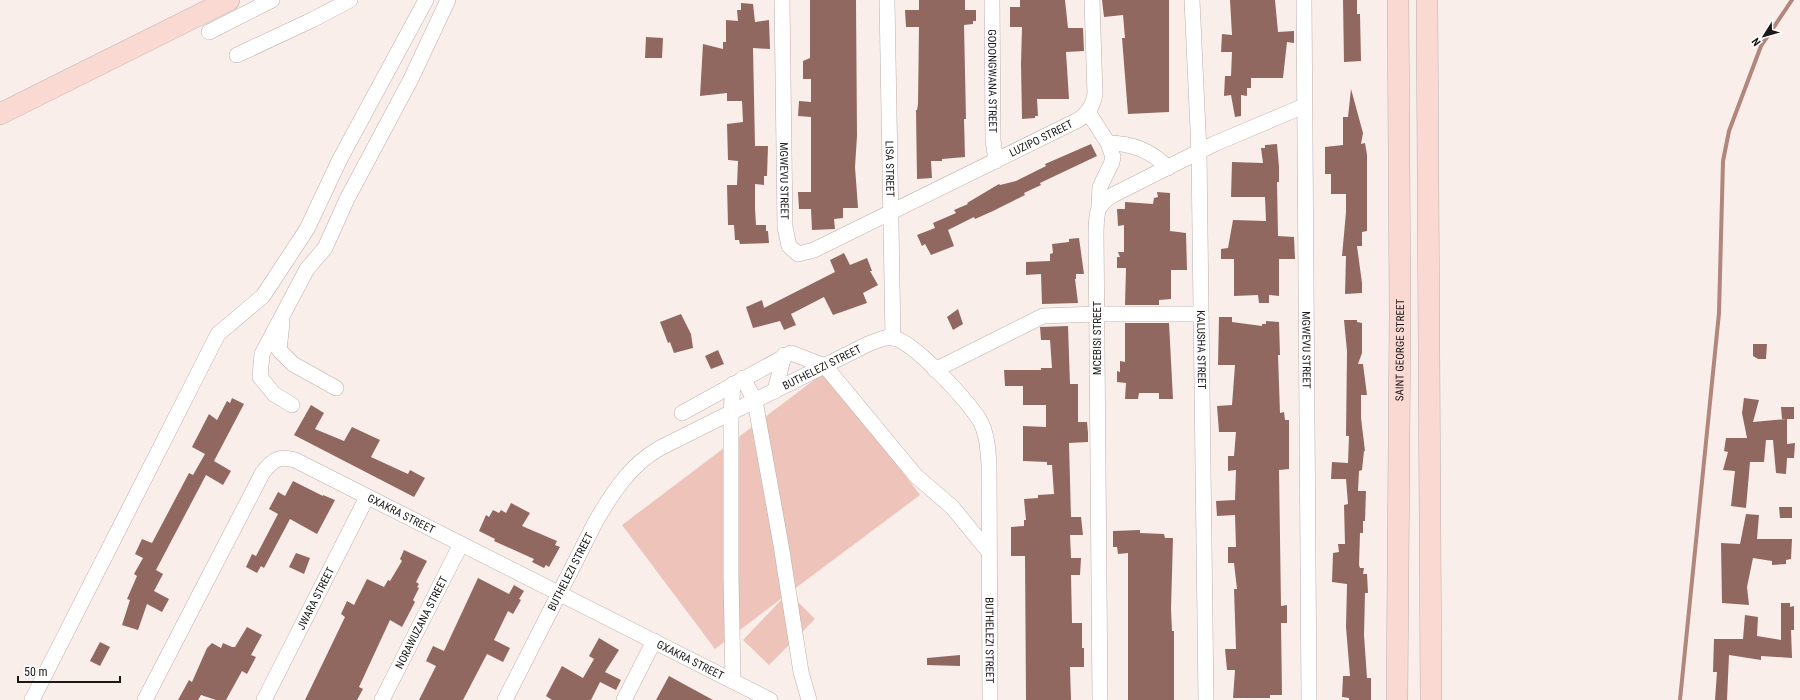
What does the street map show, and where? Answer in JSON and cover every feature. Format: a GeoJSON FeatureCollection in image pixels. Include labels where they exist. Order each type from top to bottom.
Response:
{"type":"FeatureCollection","features":[{"type":"Feature","properties":{"kind":"main road"},"geometry":{"type":"LineString","coordinates":[[0,114],[229,0]]}},
{"type":"Feature","properties":{"kind":"main road","name":"SAINT GEORGE STREET"},"geometry":{"type":"LineString","coordinates":[[1397,700],[1400,321],[1398,0]]}},
{"type":"Feature","properties":{"kind":"main road"},"geometry":{"type":"LineString","coordinates":[[1427,0],[1431,700]]}},
{"type":"Feature","properties":{"kind":"street"},"geometry":{"type":"LineString","coordinates":[[209,32],[272,0]]}},
{"type":"Feature","properties":{"kind":"street"},"geometry":{"type":"LineString","coordinates":[[237,55],[312,20],[350,0]]}},
{"type":"Feature","properties":{"kind":"street"},"geometry":{"type":"LineString","coordinates":[[32,700],[218,334],[263,296],[307,229],[340,159],[426,0]]}},
{"type":"Feature","properties":{"kind":"street"},"geometry":{"type":"LineString","coordinates":[[292,405],[274,394],[260,377],[262,354],[307,269],[325,248],[347,199],[411,79],[448,0]]}},
{"type":"Feature","properties":{"kind":"street","name":"MGWEVU STREET"},"geometry":{"type":"LineString","coordinates":[[782,0],[785,227],[788,246],[798,254],[805,253],[891,211]]}},
{"type":"Feature","properties":{"kind":"street","name":"LISA STREET"},"geometry":{"type":"LineString","coordinates":[[887,0],[892,338]]}},
{"type":"Feature","properties":{"kind":"street","name":"GODONGWANA STREET"},"geometry":{"type":"LineString","coordinates":[[992,0],[992,140],[996,161]]}},
{"type":"Feature","properties":{"kind":"street"},"geometry":{"type":"LineString","coordinates":[[1092,0],[1095,94],[1093,104],[1088,112],[1108,143],[1130,144],[1159,158],[1168,168]]}},
{"type":"Feature","properties":{"kind":"street","name":"KALUSHA STREET"},"geometry":{"type":"LineString","coordinates":[[1192,0],[1199,152],[1206,700]]}},
{"type":"Feature","properties":{"kind":"street","name":"MGWEVU STREET"},"geometry":{"type":"LineString","coordinates":[[1304,0],[1310,700]]}},
{"type":"Feature","properties":{"kind":"street"},"geometry":{"type":"LineString","coordinates":[[1099,206],[1113,195],[1199,152],[1282,114],[1304,106]]}},
{"type":"Feature","properties":{"kind":"street","name":"LUZIPO STREET"},"geometry":{"type":"LineString","coordinates":[[891,211],[1080,119],[1088,112]]}},
{"type":"Feature","properties":{"kind":"street","name":"MCEBISI STREET"},"geometry":{"type":"LineString","coordinates":[[1100,700],[1096,220],[1099,206],[1100,187],[1112,162],[1111,151],[1108,143]]}},
{"type":"Feature","properties":{"kind":"street"},"geometry":{"type":"LineString","coordinates":[[935,370],[1036,318],[1043,316],[1097,314],[1201,314]]}},
{"type":"Feature","properties":{"kind":"street"},"geometry":{"type":"LineString","coordinates":[[283,316],[279,350],[293,364],[336,388]]}},
{"type":"Feature","properties":{"kind":"street","name":"BUTHELEZI STREET"},"geometry":{"type":"LineString","coordinates":[[505,700],[596,521],[610,498],[634,467],[660,448],[866,345],[883,338],[892,338],[914,348],[980,420],[984,434],[989,464],[990,700]]}},
{"type":"Feature","properties":{"kind":"street"},"geometry":{"type":"LineString","coordinates":[[682,413],[784,355],[791,353],[825,366],[916,476],[952,508],[989,552]]}},
{"type":"Feature","properties":{"kind":"street"},"geometry":{"type":"LineString","coordinates":[[775,391],[784,355]]}},
{"type":"Feature","properties":{"kind":"street"},"geometry":{"type":"LineString","coordinates":[[738,381],[755,401],[781,545],[801,672],[810,700]]}},
{"type":"Feature","properties":{"kind":"street"},"geometry":{"type":"LineString","coordinates":[[733,681],[731,413],[738,381]]}},
{"type":"Feature","properties":{"kind":"street","name":"GXAKRA STREET"},"geometry":{"type":"LineString","coordinates":[[145,700],[263,472],[269,464],[276,459],[285,457],[295,460],[733,681],[743,694],[770,700]]}},
{"type":"Feature","properties":{"kind":"street","name":"JWARA STREET"},"geometry":{"type":"LineString","coordinates":[[264,700],[367,497]]}},
{"type":"Feature","properties":{"kind":"street","name":"NORAWUZANA STREET"},"geometry":{"type":"LineString","coordinates":[[382,700],[461,544]]}},
{"type":"Feature","properties":{"kind":"street"},"geometry":{"type":"LineString","coordinates":[[624,700],[654,641]]}},
{"type":"Feature","properties":{"kind":"shaded area"},"geometry":{"type":"Polygon","coordinates":[[[826,371],[920,495],[789,593],[815,619],[769,665],[743,640],[786,595],[715,649],[622,525],[826,371]]]}},
{"type":"Feature","properties":{"kind":"building"},"geometry":{"type":"Polygon","coordinates":[[[810,0],[856,0],[857,136],[855,167],[858,208],[843,208],[843,218],[834,219],[835,229],[812,230],[811,209],[799,209],[798,192],[811,192],[811,117],[798,116],[799,101],[811,102],[811,79],[803,79],[803,61],[810,58],[810,0]]]}},
{"type":"Feature","properties":{"kind":"building"},"geometry":{"type":"Polygon","coordinates":[[[919,0],[965,0],[965,10],[976,10],[976,21],[973,21],[973,24],[964,25],[966,119],[964,119],[965,157],[942,159],[942,161],[931,161],[932,178],[917,179],[916,110],[918,104],[919,27],[906,27],[905,10],[919,10],[919,0]]]}},
{"type":"Feature","properties":{"kind":"building"},"geometry":{"type":"Polygon","coordinates":[[[1020,0],[1065,0],[1068,28],[1083,28],[1084,51],[1066,52],[1069,99],[1037,99],[1038,116],[1035,116],[1035,118],[1022,119],[1022,27],[1010,27],[1010,7],[1020,7],[1020,0]]]}},
{"type":"Feature","properties":{"kind":"building"},"geometry":{"type":"Polygon","coordinates":[[[1102,0],[1169,0],[1169,112],[1128,114],[1122,38],[1125,38],[1123,15],[1104,17],[1102,0]]]}},
{"type":"Feature","properties":{"kind":"building"},"geometry":{"type":"Polygon","coordinates":[[[1230,0],[1275,0],[1278,32],[1294,31],[1294,43],[1287,42],[1283,78],[1251,78],[1251,88],[1247,88],[1247,96],[1241,95],[1241,116],[1235,117],[1231,95],[1224,96],[1225,76],[1231,76],[1232,52],[1221,52],[1222,34],[1232,35],[1230,0]]]}},
{"type":"Feature","properties":{"kind":"building"},"geometry":{"type":"Polygon","coordinates":[[[1343,0],[1357,0],[1357,14],[1360,14],[1361,61],[1344,62],[1343,0]]]}},
{"type":"Feature","properties":{"kind":"building"},"geometry":{"type":"Polygon","coordinates":[[[741,3],[753,4],[755,22],[769,20],[770,49],[753,48],[755,146],[768,146],[767,176],[764,176],[764,185],[755,184],[756,225],[766,225],[769,243],[740,244],[739,240],[735,240],[734,225],[728,225],[727,185],[737,185],[738,161],[728,160],[727,124],[743,122],[742,101],[727,101],[727,93],[700,96],[703,44],[723,49],[723,42],[726,42],[726,20],[738,21],[737,10],[741,10],[741,3]]]}},
{"type":"Feature","properties":{"kind":"building"},"geometry":{"type":"Polygon","coordinates":[[[646,37],[663,38],[662,58],[645,58],[646,37]]]}},
{"type":"Feature","properties":{"kind":"building"},"geometry":{"type":"Polygon","coordinates":[[[1351,89],[1363,133],[1361,144],[1365,143],[1367,155],[1367,231],[1362,232],[1362,246],[1357,246],[1362,293],[1345,294],[1346,256],[1342,256],[1346,194],[1331,194],[1331,174],[1325,174],[1325,147],[1343,145],[1343,117],[1348,117],[1351,89]]]}},
{"type":"Feature","properties":{"kind":"building"},"geometry":{"type":"Polygon","coordinates":[[[1091,144],[1097,156],[1040,183],[1041,185],[1024,193],[1025,195],[993,211],[975,219],[974,217],[948,230],[954,246],[931,255],[925,244],[922,246],[917,235],[935,228],[933,223],[956,213],[954,210],[968,204],[967,203],[999,184],[1016,181],[1046,166],[1045,164],[1091,144]]]}},
{"type":"Feature","properties":{"kind":"building"},"geometry":{"type":"Polygon","coordinates":[[[1277,144],[1279,167],[1279,182],[1277,182],[1278,236],[1294,237],[1295,259],[1279,259],[1279,296],[1269,295],[1269,303],[1259,303],[1258,295],[1234,296],[1234,259],[1221,259],[1221,249],[1228,248],[1233,220],[1266,221],[1265,197],[1231,197],[1232,162],[1263,163],[1261,148],[1265,148],[1265,145],[1277,144]]]}},
{"type":"Feature","properties":{"kind":"building"},"geometry":{"type":"Polygon","coordinates":[[[1157,192],[1170,193],[1170,231],[1186,233],[1187,270],[1171,270],[1171,299],[1159,300],[1159,305],[1125,305],[1126,268],[1117,268],[1117,257],[1120,257],[1118,252],[1124,252],[1124,225],[1118,226],[1117,209],[1125,209],[1125,202],[1153,204],[1154,198],[1158,197],[1157,192]]]}},
{"type":"Feature","properties":{"kind":"building"},"geometry":{"type":"Polygon","coordinates":[[[1079,238],[1084,274],[1076,274],[1075,279],[1078,303],[1042,304],[1041,274],[1026,275],[1026,262],[1050,261],[1050,254],[1053,253],[1052,244],[1069,242],[1069,239],[1079,238]]]}},
{"type":"Feature","properties":{"kind":"building"},"geometry":{"type":"Polygon","coordinates":[[[844,253],[850,265],[867,258],[872,271],[870,271],[878,285],[863,293],[867,303],[833,315],[824,297],[791,314],[796,325],[784,330],[780,321],[753,328],[746,307],[762,300],[764,308],[835,272],[830,260],[844,253]]]}},
{"type":"Feature","properties":{"kind":"building"},"geometry":{"type":"Polygon","coordinates":[[[958,309],[963,324],[953,330],[947,317],[958,309]]]}},
{"type":"Feature","properties":{"kind":"building"},"geometry":{"type":"Polygon","coordinates":[[[681,314],[691,334],[693,348],[674,353],[670,342],[668,343],[660,322],[681,314]]]}},
{"type":"Feature","properties":{"kind":"building"},"geometry":{"type":"Polygon","coordinates":[[[1219,317],[1232,317],[1232,322],[1262,326],[1262,324],[1266,324],[1266,321],[1279,322],[1280,355],[1278,355],[1280,413],[1284,412],[1285,420],[1289,420],[1289,469],[1279,470],[1281,606],[1287,605],[1287,623],[1281,623],[1282,695],[1270,695],[1270,698],[1233,698],[1235,670],[1227,670],[1225,649],[1236,649],[1234,589],[1237,589],[1234,563],[1228,563],[1228,547],[1236,547],[1235,515],[1217,516],[1216,501],[1235,500],[1236,470],[1228,471],[1228,456],[1234,456],[1236,432],[1219,432],[1217,406],[1232,405],[1235,365],[1218,365],[1219,317]]]}},
{"type":"Feature","properties":{"kind":"building"},"geometry":{"type":"Polygon","coordinates":[[[1344,320],[1357,320],[1357,322],[1362,323],[1362,353],[1358,364],[1363,364],[1367,395],[1361,395],[1361,418],[1365,451],[1362,470],[1359,471],[1358,491],[1366,491],[1365,521],[1363,521],[1363,533],[1360,533],[1359,565],[1360,568],[1364,568],[1363,574],[1367,574],[1368,593],[1365,593],[1364,635],[1367,678],[1371,678],[1371,700],[1349,700],[1349,698],[1342,697],[1343,676],[1350,676],[1346,627],[1347,584],[1332,582],[1333,553],[1339,552],[1338,544],[1345,544],[1344,505],[1348,504],[1346,479],[1331,479],[1332,462],[1348,463],[1349,436],[1346,436],[1347,351],[1344,320]]]}},
{"type":"Feature","properties":{"kind":"building"},"geometry":{"type":"Polygon","coordinates":[[[1125,323],[1169,323],[1173,399],[1159,399],[1159,393],[1139,393],[1138,399],[1125,399],[1126,383],[1117,382],[1117,371],[1120,372],[1120,361],[1125,362],[1125,323]]]}},
{"type":"Feature","properties":{"kind":"building"},"geometry":{"type":"Polygon","coordinates":[[[1068,326],[1070,384],[1078,384],[1078,422],[1087,422],[1088,433],[1088,442],[1069,443],[1071,517],[1081,517],[1083,535],[1070,535],[1071,558],[1081,558],[1080,575],[1071,575],[1072,623],[1082,623],[1084,667],[1070,667],[1071,700],[1026,700],[1025,556],[1011,556],[1011,527],[1024,526],[1024,520],[1026,520],[1024,499],[1038,498],[1038,495],[1054,494],[1052,465],[1047,465],[1047,462],[1023,461],[1023,426],[1046,427],[1046,405],[1023,405],[1023,386],[1005,386],[1004,370],[1041,370],[1041,368],[1052,368],[1050,340],[1041,340],[1040,327],[1068,326]]]}},
{"type":"Feature","properties":{"kind":"building"},"geometry":{"type":"Polygon","coordinates":[[[1753,344],[1767,344],[1766,359],[1758,359],[1753,356],[1753,344]]]}},
{"type":"Feature","properties":{"kind":"building"},"geometry":{"type":"Polygon","coordinates":[[[718,350],[724,364],[711,369],[705,356],[718,350]]]}},
{"type":"Feature","properties":{"kind":"building"},"geometry":{"type":"Polygon","coordinates":[[[232,398],[244,404],[214,461],[231,471],[223,485],[206,475],[156,570],[163,574],[154,591],[169,599],[162,612],[147,604],[138,630],[122,625],[130,600],[127,599],[137,576],[134,574],[143,558],[135,554],[142,539],[152,543],[189,473],[193,475],[205,454],[192,447],[209,414],[217,420],[227,401],[230,403],[232,398]]]}},
{"type":"Feature","properties":{"kind":"building"},"geometry":{"type":"Polygon","coordinates":[[[1744,398],[1759,400],[1753,422],[1787,419],[1787,444],[1795,443],[1794,458],[1787,458],[1786,474],[1776,473],[1773,440],[1766,440],[1764,462],[1750,462],[1746,508],[1731,506],[1735,471],[1723,470],[1728,452],[1724,451],[1726,438],[1747,438],[1742,413],[1744,398]]]}},
{"type":"Feature","properties":{"kind":"building"},"geometry":{"type":"Polygon","coordinates":[[[311,405],[324,413],[315,429],[344,441],[352,427],[380,440],[371,457],[408,474],[410,470],[425,478],[414,497],[294,435],[311,405]]]}},
{"type":"Feature","properties":{"kind":"building"},"geometry":{"type":"Polygon","coordinates":[[[1781,407],[1794,407],[1794,419],[1782,419],[1781,407]]]}},
{"type":"Feature","properties":{"kind":"building"},"geometry":{"type":"Polygon","coordinates":[[[293,481],[323,496],[335,500],[317,534],[290,519],[264,568],[261,566],[257,573],[246,567],[252,554],[256,556],[278,514],[269,509],[278,492],[285,496],[293,481]]]}},
{"type":"Feature","properties":{"kind":"building"},"geometry":{"type":"Polygon","coordinates":[[[511,503],[530,513],[522,526],[557,541],[555,545],[560,547],[549,567],[546,565],[544,568],[532,562],[534,559],[494,541],[495,539],[479,531],[486,515],[489,517],[493,510],[499,513],[501,510],[506,513],[511,503]]]}},
{"type":"Feature","properties":{"kind":"building"},"geometry":{"type":"Polygon","coordinates":[[[1779,507],[1792,507],[1792,518],[1780,518],[1779,507]]]}},
{"type":"Feature","properties":{"kind":"building"},"geometry":{"type":"Polygon","coordinates":[[[1746,514],[1759,515],[1757,539],[1792,539],[1791,559],[1786,560],[1786,564],[1772,565],[1772,561],[1753,558],[1747,587],[1749,605],[1722,603],[1721,543],[1740,544],[1746,514]]]}},
{"type":"Feature","properties":{"kind":"building"},"geometry":{"type":"Polygon","coordinates":[[[1140,530],[1140,533],[1164,534],[1165,538],[1173,538],[1171,609],[1172,631],[1174,631],[1174,700],[1128,700],[1128,553],[1118,554],[1117,547],[1113,547],[1113,531],[1140,530]]]}},
{"type":"Feature","properties":{"kind":"building"},"geometry":{"type":"Polygon","coordinates":[[[404,550],[427,561],[416,582],[419,584],[417,587],[419,588],[413,600],[415,602],[402,627],[390,620],[359,687],[363,689],[357,700],[305,700],[345,617],[341,614],[347,601],[354,605],[367,579],[384,587],[388,580],[390,581],[402,561],[400,559],[404,550]]]}},
{"type":"Feature","properties":{"kind":"building"},"geometry":{"type":"Polygon","coordinates":[[[296,553],[310,558],[304,574],[289,567],[296,553]]]}},
{"type":"Feature","properties":{"kind":"building"},"geometry":{"type":"Polygon","coordinates":[[[478,578],[509,594],[514,585],[524,591],[513,614],[508,611],[494,640],[510,648],[503,662],[487,654],[463,700],[419,700],[436,666],[426,661],[433,646],[444,651],[478,578]]]}},
{"type":"Feature","properties":{"kind":"building"},"geometry":{"type":"Polygon","coordinates":[[[1781,603],[1790,603],[1790,607],[1794,606],[1794,630],[1791,630],[1792,658],[1761,656],[1761,660],[1729,655],[1727,700],[1715,700],[1717,672],[1713,672],[1714,639],[1743,639],[1745,615],[1758,617],[1757,636],[1781,640],[1781,603]]]}},
{"type":"Feature","properties":{"kind":"building"},"geometry":{"type":"Polygon","coordinates":[[[247,627],[262,635],[251,655],[256,657],[247,674],[242,671],[226,700],[216,700],[201,695],[198,700],[178,700],[189,680],[192,682],[207,648],[212,643],[221,648],[223,643],[235,647],[247,627]]]}},
{"type":"Feature","properties":{"kind":"building"},"geometry":{"type":"Polygon","coordinates":[[[599,638],[619,650],[605,672],[621,680],[616,690],[600,682],[591,700],[552,700],[546,696],[562,666],[583,678],[594,659],[589,656],[599,638]]]}},
{"type":"Feature","properties":{"kind":"building"},"geometry":{"type":"Polygon","coordinates":[[[100,642],[110,647],[100,666],[90,661],[100,642]]]}},
{"type":"Feature","properties":{"kind":"building"},"geometry":{"type":"Polygon","coordinates":[[[960,655],[960,666],[927,665],[927,658],[960,655]]]}},
{"type":"Feature","properties":{"kind":"building"},"geometry":{"type":"Polygon","coordinates":[[[669,676],[713,700],[656,700],[669,676]]]}},
{"type":"Feature","properties":{"kind":"waterway"},"geometry":{"type":"LineString","coordinates":[[1680,700],[1719,313],[1723,161],[1729,131],[1761,46],[1792,0]]}}]}
